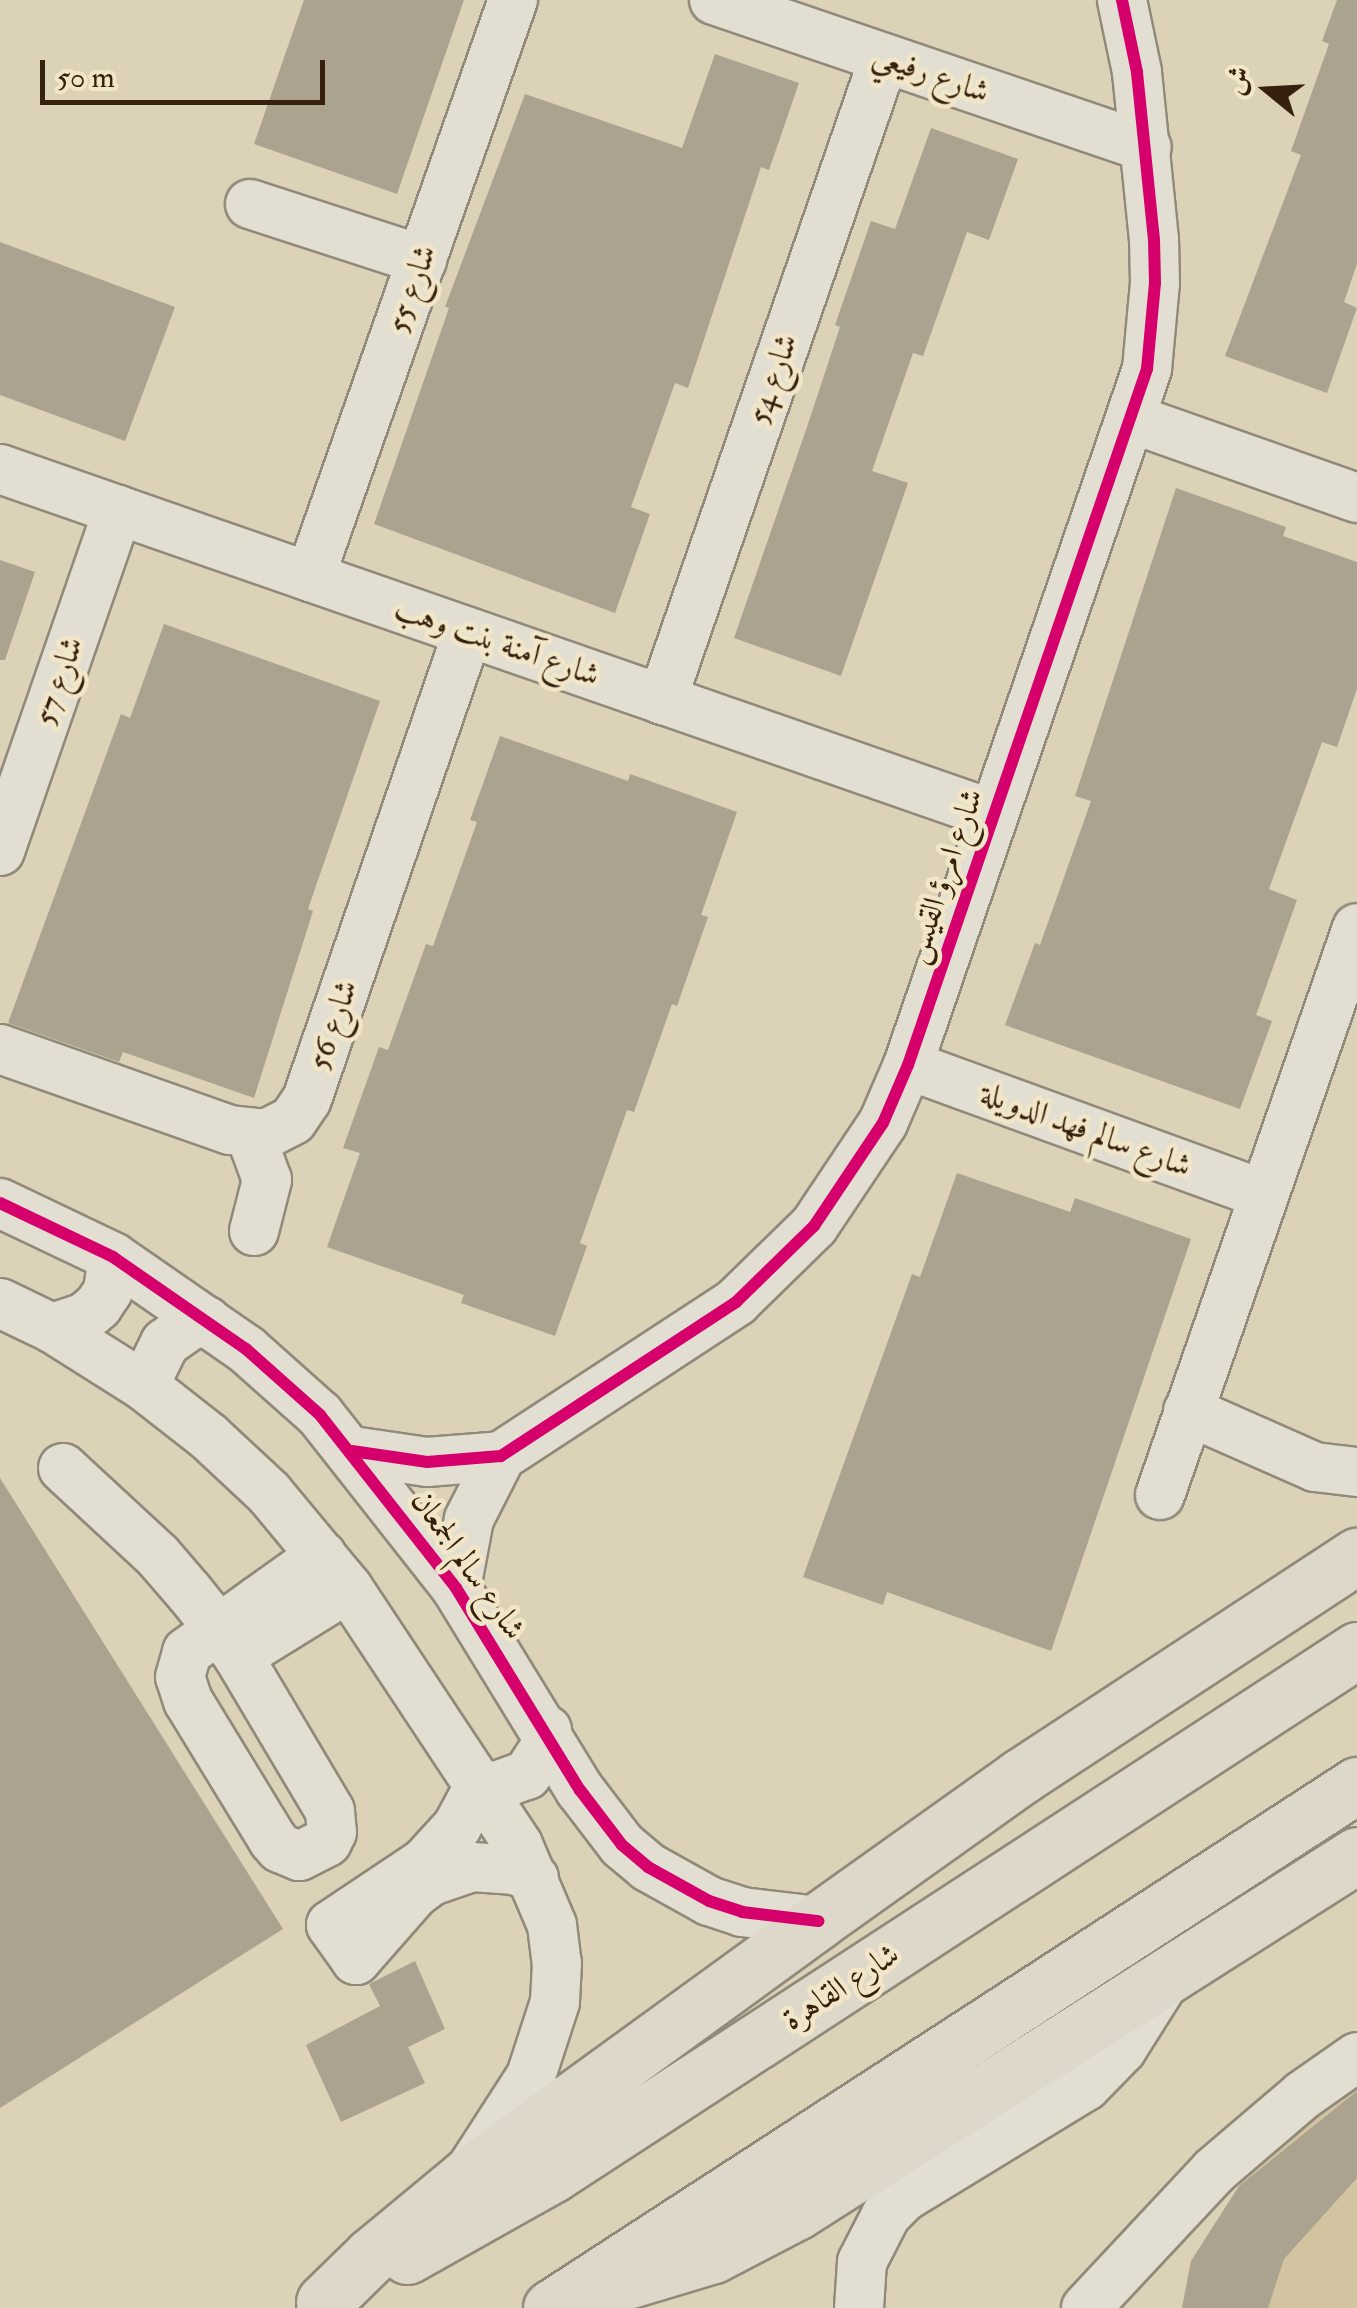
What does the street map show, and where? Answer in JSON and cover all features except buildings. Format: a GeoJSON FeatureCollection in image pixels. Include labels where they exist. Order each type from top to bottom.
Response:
{"type":"FeatureCollection","features":[{"type":"Feature","properties":{"kind":"main road"},"geometry":{"type":"LineString","coordinates":[[320,2305],[371,2256],[466,2177],[818,1921],[1020,1778],[1357,1556]]}},
{"type":"Feature","properties":{"kind":"main road","name":"شارع القاهرة"},"geometry":{"type":"LineString","coordinates":[[320,2305],[554,2174],[1357,1650]]}},
{"type":"Feature","properties":{"kind":"main road"},"geometry":{"type":"LineString","coordinates":[[565,2299],[1357,1784]]}},
{"type":"Feature","properties":{"kind":"main road"},"geometry":{"type":"LineString","coordinates":[[565,2299],[670,2271],[758,2233],[1357,1855]]}},
{"type":"Feature","properties":{"kind":"street","name":"شارع 55"},"geometry":{"type":"LineString","coordinates":[[310,577],[513,0]]}},
{"type":"Feature","properties":{"kind":"street","name":"شارع رفيعي"},"geometry":{"type":"LineString","coordinates":[[714,0],[1147,147]]}},
{"type":"Feature","properties":{"kind":"street","name":"شارع امرؤ القيس"},"geometry":{"type":"LineString","coordinates":[[352,1451],[426,1462],[501,1456],[736,1302],[782,1260],[860,1163],[908,1066],[1147,369],[1155,283],[1147,147],[1122,0]]}},
{"type":"Feature","properties":{"kind":"street","name":"شارع 54"},"geometry":{"type":"LineString","coordinates":[[662,700],[884,58]]}},
{"type":"Feature","properties":{"kind":"street"},"geometry":{"type":"LineString","coordinates":[[250,204],[422,260]]}},
{"type":"Feature","properties":{"kind":"street"},"geometry":{"type":"LineString","coordinates":[[1133,419],[1357,498]]}},
{"type":"Feature","properties":{"kind":"street","name":"شارع آمنة بنت وهب"},"geometry":{"type":"LineString","coordinates":[[0,469],[994,815]]}},
{"type":"Feature","properties":{"kind":"street","name":"شارع 57"},"geometry":{"type":"LineString","coordinates":[[0,851],[118,510]]}},
{"type":"Feature","properties":{"kind":"street","name":"شارع 56"},"geometry":{"type":"LineString","coordinates":[[255,1134],[285,1127],[307,1099],[468,632]]}},
{"type":"Feature","properties":{"kind":"street"},"geometry":{"type":"LineString","coordinates":[[1160,1494],[1357,928]]}},
{"type":"Feature","properties":{"kind":"street"},"geometry":{"type":"LineString","coordinates":[[0,1049],[230,1130],[255,1134],[255,1147],[268,1180],[254,1231]]}},
{"type":"Feature","properties":{"kind":"street","name":"شارع سالم فهد الدويلة"},"geometry":{"type":"LineString","coordinates":[[908,1066],[1263,1194]]}},
{"type":"Feature","properties":{"kind":"street","name":"شارع سالم الجمعان"},"geometry":{"type":"LineString","coordinates":[[0,1204],[112,1257],[206,1321],[284,1381],[352,1451],[456,1588],[599,1819],[648,1867],[694,1894],[742,1912],[818,1921]]}},
{"type":"Feature","properties":{"kind":"street"},"geometry":{"type":"LineString","coordinates":[[52,1328],[85,1318],[98,1306],[108,1291],[112,1257]]}},
{"type":"Feature","properties":{"kind":"street"},"geometry":{"type":"LineString","coordinates":[[0,1303],[52,1328],[144,1386],[240,1465],[335,1572],[480,1784],[534,1878],[552,1924],[558,1963],[555,2002],[531,2076],[466,2177]]}},
{"type":"Feature","properties":{"kind":"street"},"geometry":{"type":"LineString","coordinates":[[144,1386],[165,1344],[191,1325],[206,1321]]}},
{"type":"Feature","properties":{"kind":"street"},"geometry":{"type":"LineString","coordinates":[[1188,1410],[1315,1467],[1357,1472]]}},
{"type":"Feature","properties":{"kind":"street","name":"شارع امرؤ القيس"},"geometry":{"type":"LineString","coordinates":[[456,1588],[469,1518],[501,1456]]}},
{"type":"Feature","properties":{"kind":"street"},"geometry":{"type":"LineString","coordinates":[[63,1468],[126,1523],[228,1643],[335,1572]]}},
{"type":"Feature","properties":{"kind":"street"},"geometry":{"type":"LineString","coordinates":[[480,1784],[496,1786],[527,1775],[545,1748],[546,1730]]}},
{"type":"Feature","properties":{"kind":"street"},"geometry":{"type":"LineString","coordinates":[[480,1784],[457,1827],[343,1942],[431,1881],[472,1867],[515,1870],[534,1878]]}},
{"type":"Feature","properties":{"kind":"street"},"geometry":{"type":"LineString","coordinates":[[859,2308],[862,2262],[886,2215],[904,2196],[1086,2086],[1122,2049],[1169,1974]]}},
{"type":"Feature","properties":{"kind":"street"},"geometry":{"type":"LineString","coordinates":[[1086,2308],[1214,2170],[1303,2094],[1357,2057]]}},
{"type":"Feature","properties":{"kind":"shaded area"},"geometry":{"type":"Polygon","coordinates":[[[1357,2084],[1357,2308],[1182,2308],[1191,2261],[1244,2178],[1328,2098],[1357,2084]]]}},
{"type":"Feature","properties":{"kind":"cycle path"},"geometry":{"type":"LineString","coordinates":[[352,1451],[427,1462],[501,1456],[736,1302],[814,1226],[883,1123],[908,1065],[1147,369],[1155,283],[1154,240],[1137,72],[1122,0]]}},
{"type":"Feature","properties":{"kind":"cycle path"},"geometry":{"type":"LineString","coordinates":[[0,1203],[113,1257],[246,1349],[320,1415],[456,1588],[580,1790],[622,1845],[648,1867],[709,1901],[742,1912],[818,1921]]}}]}
